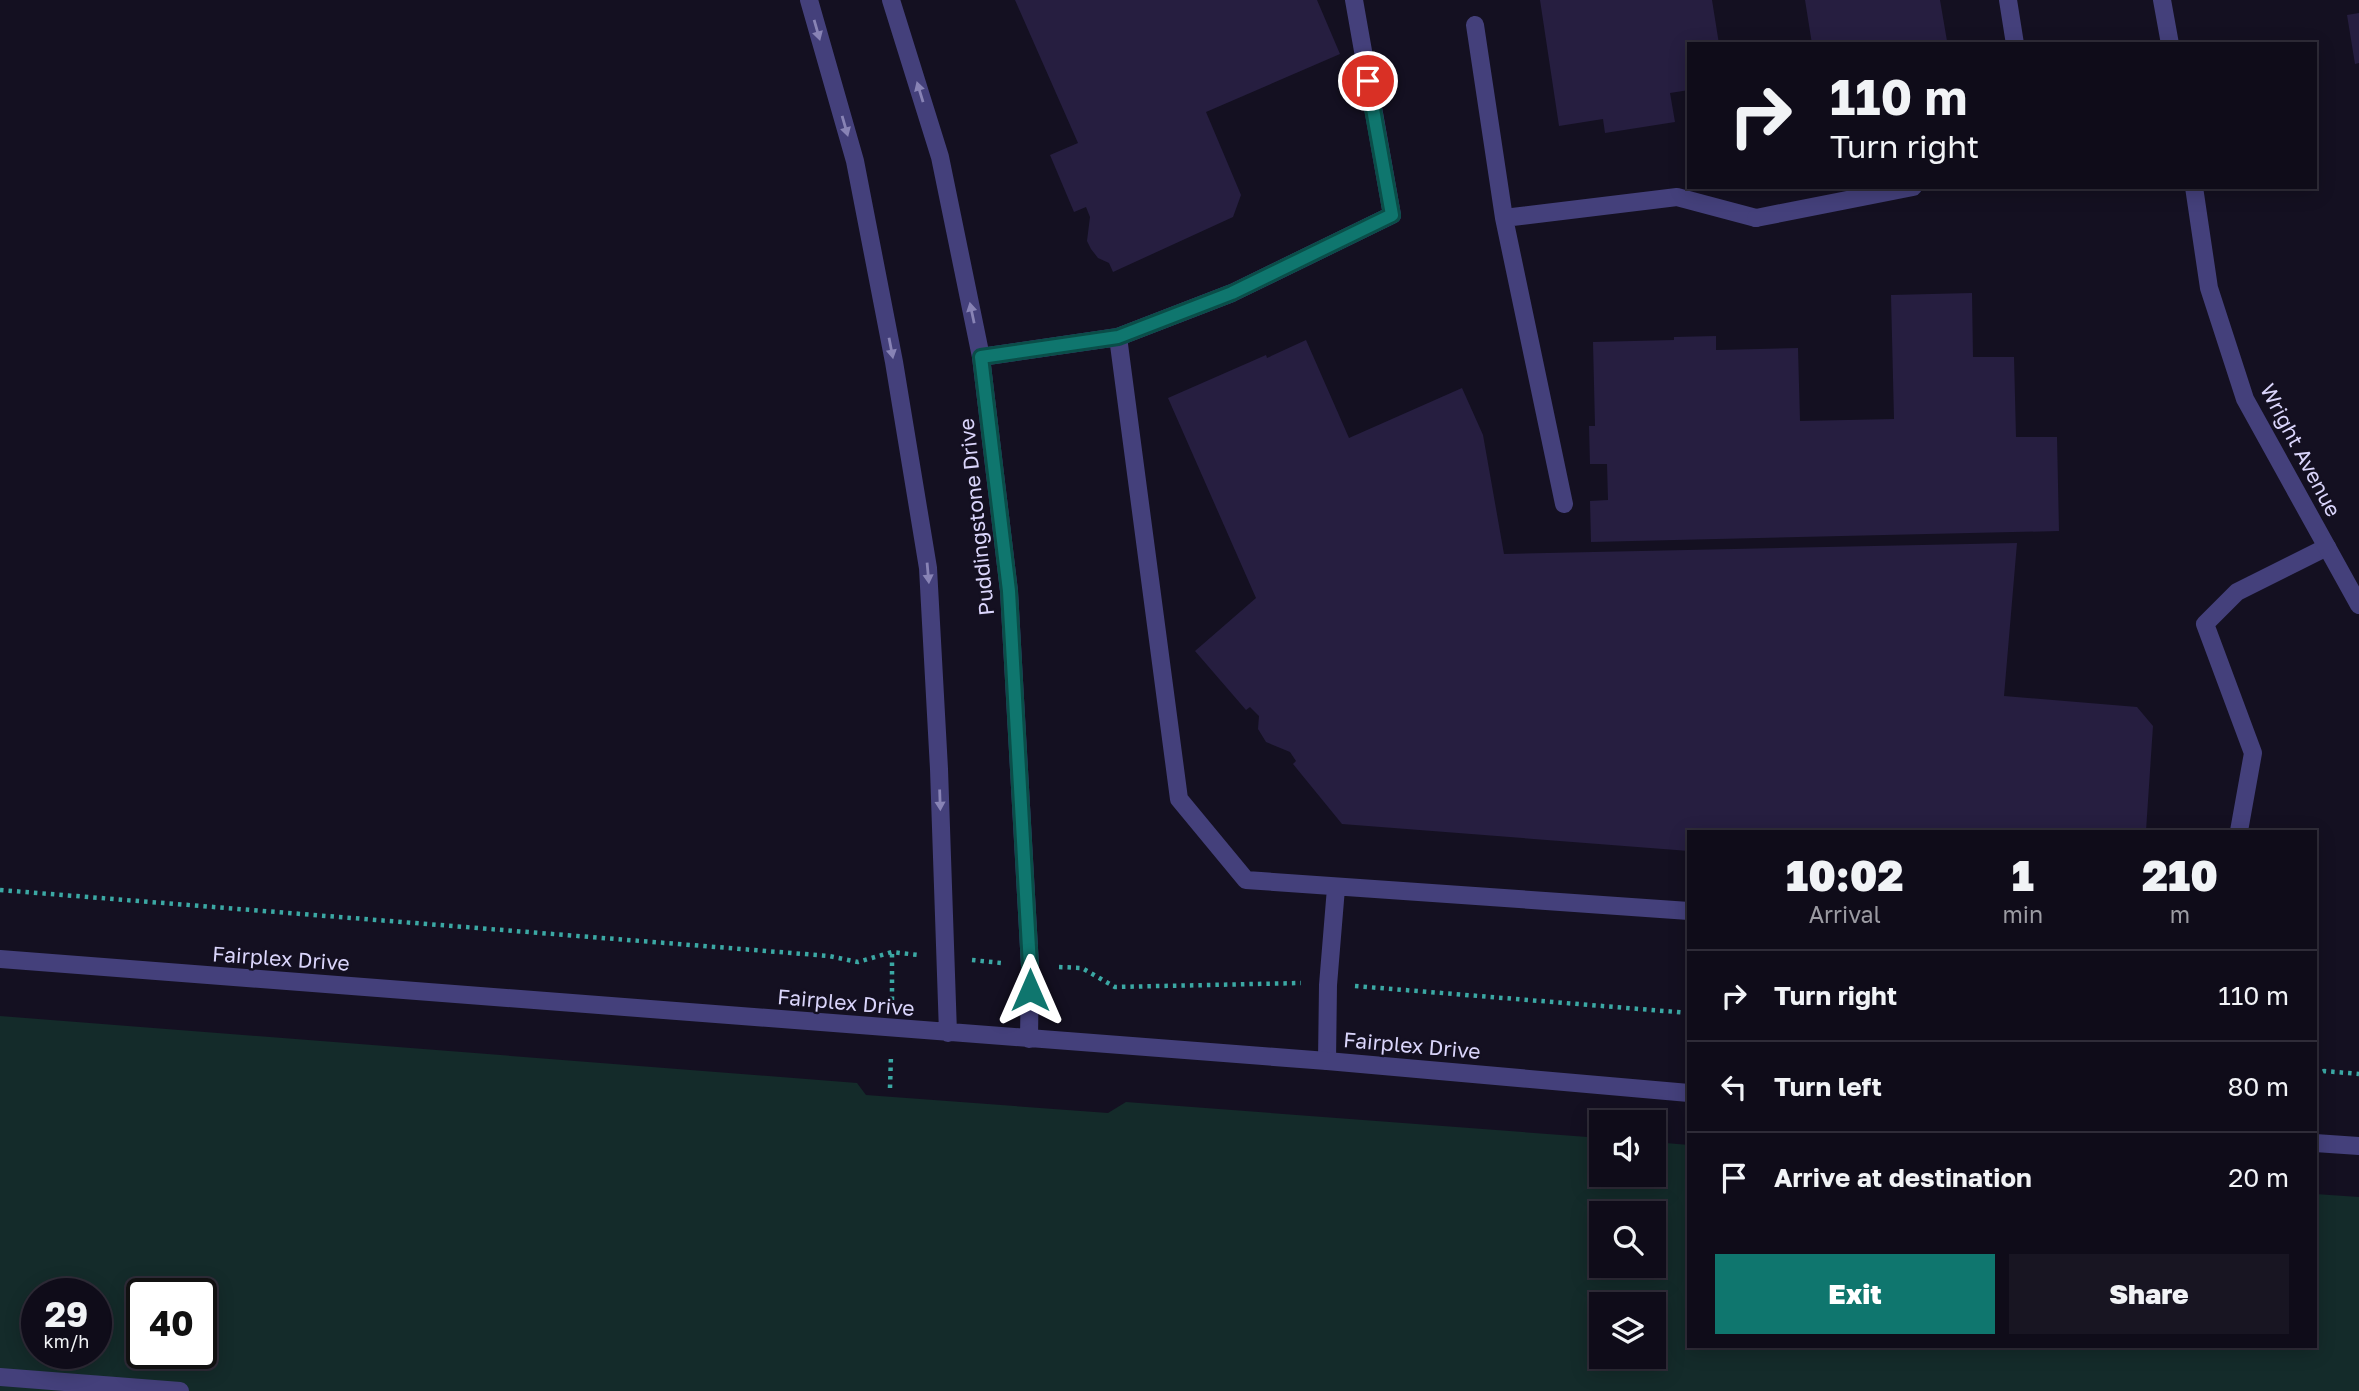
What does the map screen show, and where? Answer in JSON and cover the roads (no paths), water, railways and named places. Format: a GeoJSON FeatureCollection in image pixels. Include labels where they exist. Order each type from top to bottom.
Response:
{"type":"FeatureCollection","features":[{"type":"Feature","properties":{"kind":"street"},"geometry":{"type":"LineString","coordinates":[[809,0],[855,161],[894,362],[928,568],[947,958],[948,1033]]}},
{"type":"Feature","properties":{"kind":"street","name":"Puddingstone Drive"},"geometry":{"type":"LineString","coordinates":[[891,0],[940,157],[981,357],[1009,591],[1030,966],[1029,1039]]}},
{"type":"Feature","properties":{"kind":"street"},"geometry":{"type":"LineString","coordinates":[[981,357],[1118,337],[1232,293],[1392,215],[1354,0]]}},
{"type":"Feature","properties":{"kind":"street"},"geometry":{"type":"LineString","coordinates":[[2008,0],[2015,42]]}},
{"type":"Feature","properties":{"kind":"street"},"geometry":{"type":"LineString","coordinates":[[2162,0],[2170,42]]}},
{"type":"Feature","properties":{"kind":"street"},"geometry":{"type":"LineString","coordinates":[[1475,25],[1504,218],[1564,504]]}},
{"type":"Feature","properties":{"kind":"street"},"geometry":{"type":"LineString","coordinates":[[1504,218],[1677,197],[1756,218],[1903,189]]}},
{"type":"Feature","properties":{"kind":"street","name":"Wright Avenue"},"geometry":{"type":"LineString","coordinates":[[2194,189],[2209,288],[2245,399],[2359,605]]}},
{"type":"Feature","properties":{"kind":"street"},"geometry":{"type":"LineString","coordinates":[[1118,337],[1179,799],[1246,880],[1687,911]]}},
{"type":"Feature","properties":{"kind":"street"},"geometry":{"type":"LineString","coordinates":[[2239,830],[2253,752],[2205,624],[2237,592],[2327,547]]}},
{"type":"Feature","properties":{"kind":"street"},"geometry":{"type":"LineString","coordinates":[[1327,1061],[1328,985],[1336,888]]}},
{"type":"Feature","properties":{"kind":"street","name":"Fairplex Drive"},"geometry":{"type":"LineString","coordinates":[[0,959],[1327,1061],[1687,1093]]}},
{"type":"Feature","properties":{"kind":"street"},"geometry":{"type":"LineString","coordinates":[[2317,1143],[2359,1146]]}},
{"type":"Feature","properties":{"kind":"street"},"geometry":{"type":"LineString","coordinates":[[0,1377],[180,1391]]}}]}
